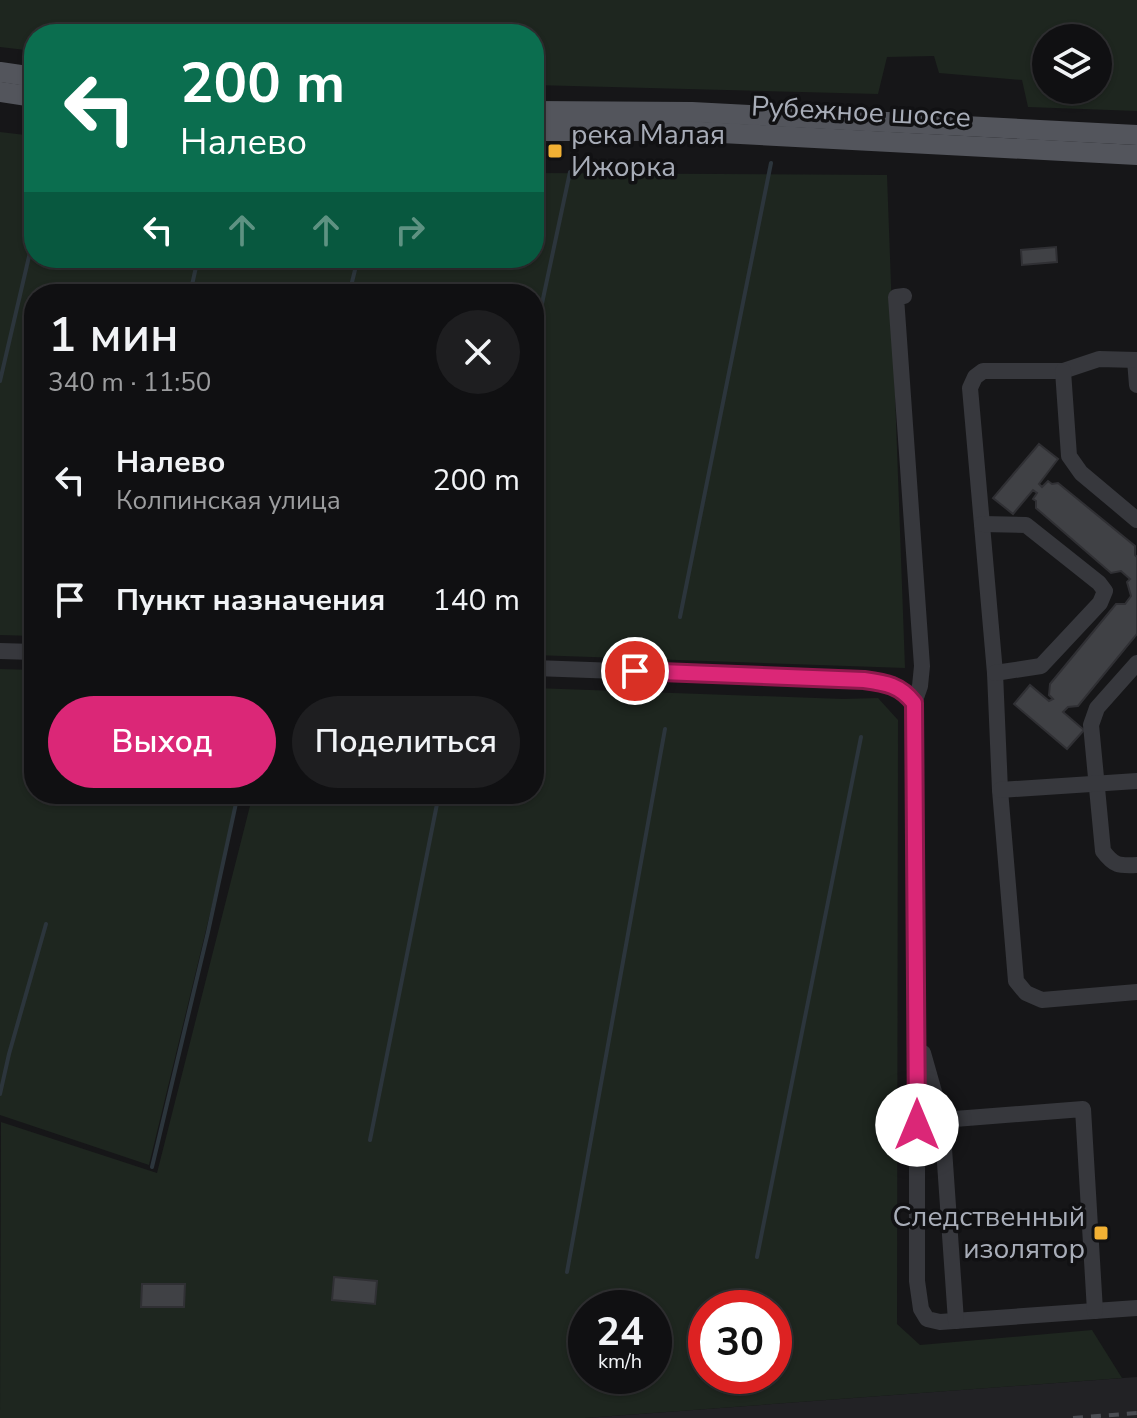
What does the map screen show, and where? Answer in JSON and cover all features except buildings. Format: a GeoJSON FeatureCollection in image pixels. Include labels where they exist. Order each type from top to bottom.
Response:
{"type":"FeatureCollection","features":[{"type":"Feature","properties":{"kind":"main road"},"geometry":{"type":"LineString","coordinates":[[0,72],[24,76]]}},
{"type":"Feature","properties":{"kind":"main road"},"geometry":{"type":"LineString","coordinates":[[0,92],[24,96]]}},
{"type":"Feature","properties":{"kind":"main road","name":"Рубежное шоссе"},"geometry":{"type":"LineString","coordinates":[[544,111],[692,112],[1137,135]]}},
{"type":"Feature","properties":{"kind":"main road","name":"Рубежное шоссе"},"geometry":{"type":"LineString","coordinates":[[544,131],[683,131],[1137,155]]}},
{"type":"Feature","properties":{"kind":"street"},"geometry":{"type":"LineString","coordinates":[[904,296],[896,297],[922,666],[914,703],[917,1291],[921,1309],[927,1319],[940,1322],[1137,1308]]}},
{"type":"Feature","properties":{"kind":"street"},"geometry":{"type":"LineString","coordinates":[[1137,385],[1136,360],[1099,359],[1063,371],[983,371],[975,377],[970,388],[995,673],[1000,790],[1016,981],[1026,993],[1042,1000],[1137,992]]}},
{"type":"Feature","properties":{"kind":"street"},"geometry":{"type":"LineString","coordinates":[[1063,371],[1069,456],[1081,473],[1137,520]]}},
{"type":"Feature","properties":{"kind":"street"},"geometry":{"type":"LineString","coordinates":[[982,524],[1026,525],[1105,591],[1100,603],[1041,666],[995,673]]}},
{"type":"Feature","properties":{"kind":"street"},"geometry":{"type":"LineString","coordinates":[[0,651],[24,652]]}},
{"type":"Feature","properties":{"kind":"street"},"geometry":{"type":"LineString","coordinates":[[1137,663],[1097,708],[1091,725],[1103,851],[1112,863],[1137,865]]}},
{"type":"Feature","properties":{"kind":"street"},"geometry":{"type":"LineString","coordinates":[[544,668],[864,680],[899,688],[914,703]]}},
{"type":"Feature","properties":{"kind":"street"},"geometry":{"type":"LineString","coordinates":[[1000,790],[1137,781]]}},
{"type":"Feature","properties":{"kind":"street"},"geometry":{"type":"LineString","coordinates":[[917,1032],[942,1120],[956,1321]]}},
{"type":"Feature","properties":{"kind":"street"},"geometry":{"type":"LineString","coordinates":[[942,1120],[1083,1109],[1095,1311]]}},
{"type":"Feature","properties":{"kind":"shaded area"},"geometry":{"type":"Polygon","coordinates":[[[0,0],[1137,0],[1137,111],[1028,107],[1022,80],[939,73],[934,56],[887,57],[878,94],[544,85],[544,24],[24,24],[24,50],[0,47],[0,0]]]}},
{"type":"Feature","properties":{"kind":"shaded area"},"geometry":{"type":"Polygon","coordinates":[[[0,132],[24,135],[24,268],[544,268],[544,173],[887,175],[905,668],[544,655],[544,284],[24,284],[24,636],[0,635],[0,132]]]}},
{"type":"Feature","properties":{"kind":"shaded area"},"geometry":{"type":"Polygon","coordinates":[[[0,669],[24,670],[24,804],[237,804],[149,1165],[0,1115],[0,669]]]}},
{"type":"Feature","properties":{"kind":"shaded area"},"geometry":{"type":"Polygon","coordinates":[[[544,688],[878,698],[898,720],[897,1324],[920,1345],[1092,1330],[1122,1378],[585,1418],[0,1418],[1,1122],[157,1173],[250,804],[544,804],[544,688]]]}},
{"type":"Feature","properties":{"kind":"shaded area"},"geometry":{"type":"Polygon","coordinates":[[[1137,1377],[1137,1418],[585,1418],[1137,1377]]]}},
{"type":"Feature","properties":{"kind":"waterway"},"geometry":{"type":"LineString","coordinates":[[680,617],[771,163]]}},
{"type":"Feature","properties":{"kind":"waterway"},"geometry":{"type":"LineString","coordinates":[[544,294],[570,172]]}},
{"type":"Feature","properties":{"kind":"waterway"},"geometry":{"type":"LineString","coordinates":[[0,381],[26,268]]}},
{"type":"Feature","properties":{"kind":"waterway"},"geometry":{"type":"LineString","coordinates":[[192,284],[196,268]]}},
{"type":"Feature","properties":{"kind":"waterway"},"geometry":{"type":"LineString","coordinates":[[352,284],[356,268]]}},
{"type":"Feature","properties":{"kind":"waterway"},"geometry":{"type":"LineString","coordinates":[[567,1272],[665,729]]}},
{"type":"Feature","properties":{"kind":"waterway"},"geometry":{"type":"LineString","coordinates":[[757,1257],[861,737]]}},
{"type":"Feature","properties":{"kind":"waterway"},"geometry":{"type":"LineString","coordinates":[[152,1167],[236,804]]}},
{"type":"Feature","properties":{"kind":"waterway"},"geometry":{"type":"LineString","coordinates":[[370,1140],[437,804]]}},
{"type":"Feature","properties":{"kind":"waterway"},"geometry":{"type":"LineString","coordinates":[[0,1094],[46,924]]}},
{"type":"Feature","properties":{"kind":"railway"},"geometry":{"type":"LineString","coordinates":[[1073,1418],[1137,1413]]}},
{"type":"Feature","properties":{"kind":"place","name":"река Малая Ижорка"},"geometry":{"type":"Point","coordinates":[555,151]}},
{"type":"Feature","properties":{"kind":"place","name":"Следственный изолятор"},"geometry":{"type":"Point","coordinates":[1101,1233]}},
{"type":"Feature","properties":{"kind":"route"},"geometry":{"type":"LineString","coordinates":[[635,671],[864,680],[899,688],[914,703],[917,1125]]}}]}
